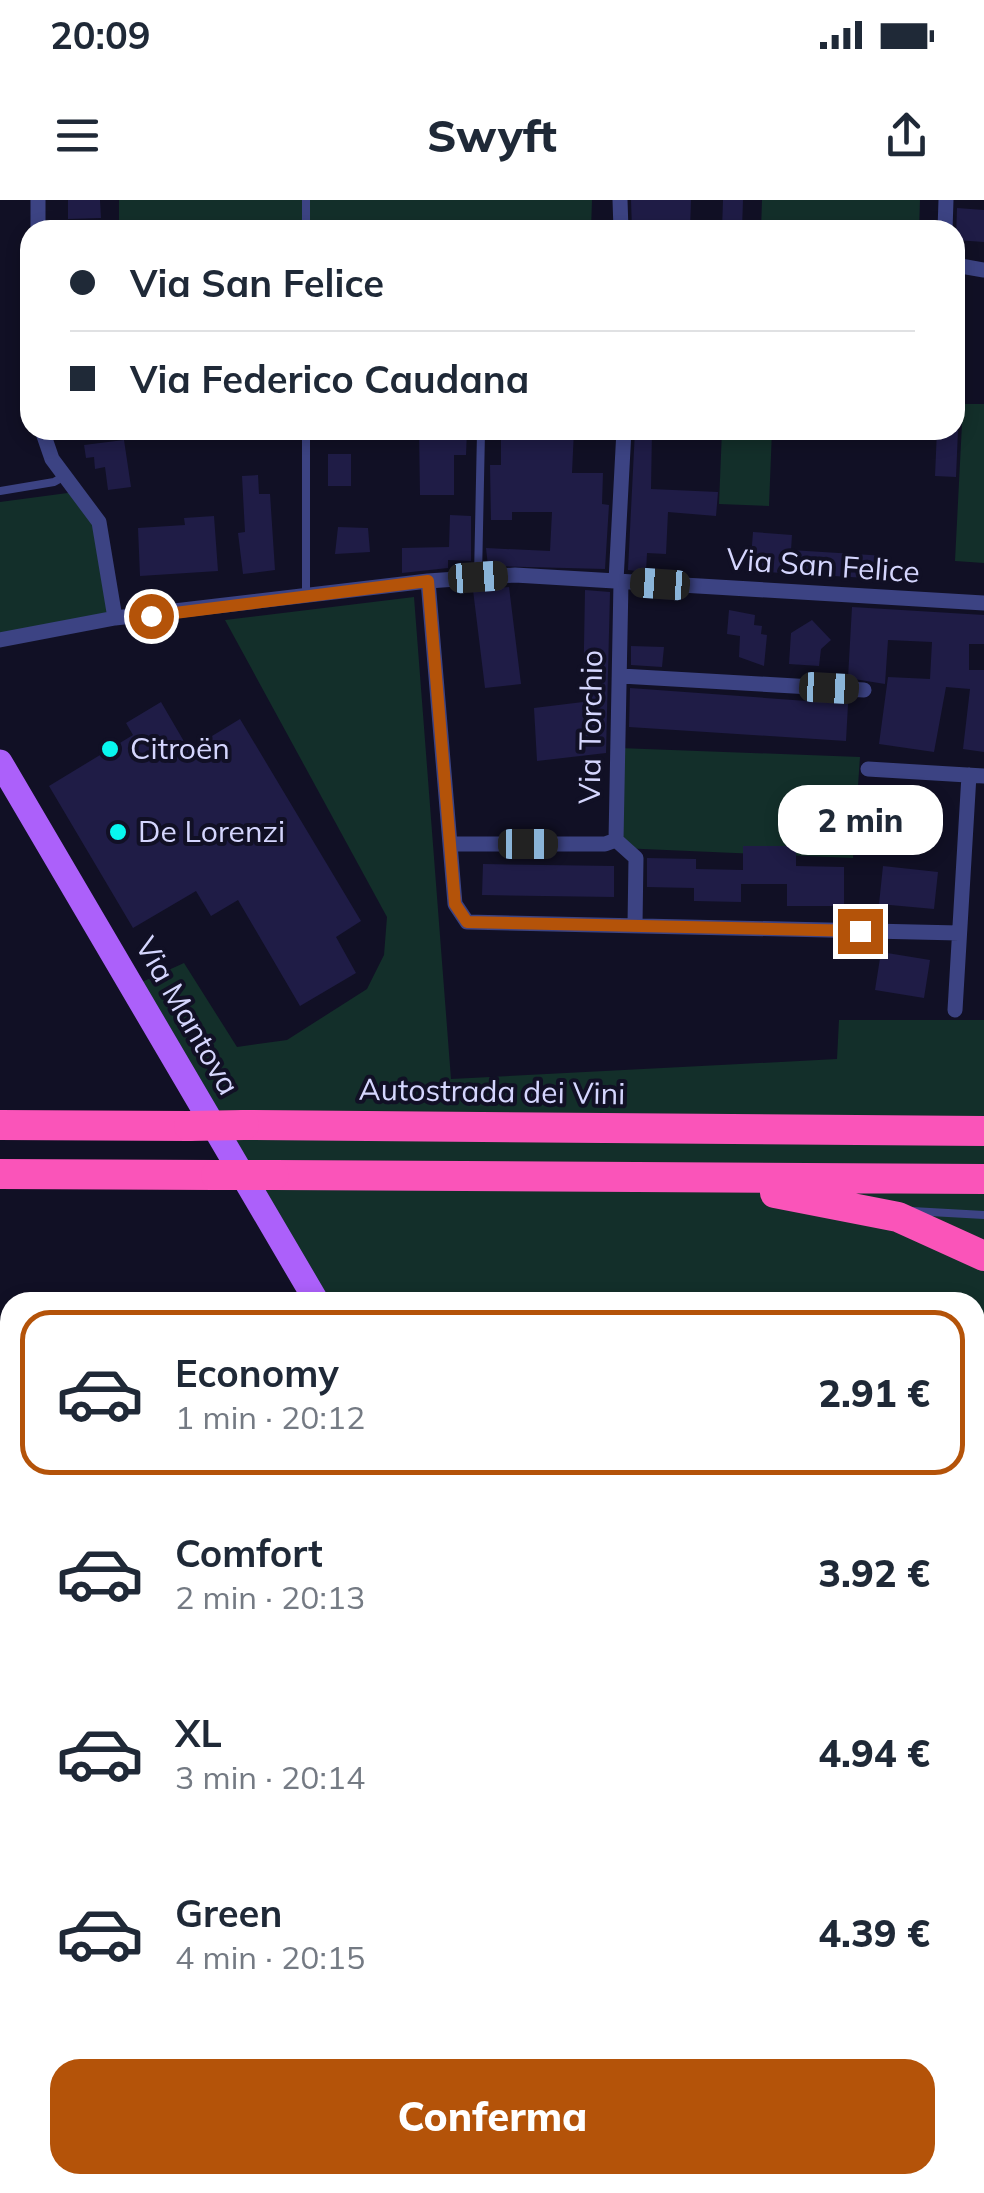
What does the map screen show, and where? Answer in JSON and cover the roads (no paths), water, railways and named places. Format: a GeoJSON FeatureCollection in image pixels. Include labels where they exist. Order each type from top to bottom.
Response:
{"type":"FeatureCollection","features":[{"type":"Feature","properties":{"kind":"highway","name":"Autostrada dei Vini"},"geometry":{"type":"LineString","coordinates":[[0,1125],[984,1131]]}},
{"type":"Feature","properties":{"kind":"highway"},"geometry":{"type":"LineString","coordinates":[[0,1174],[984,1178]]}},
{"type":"Feature","properties":{"kind":"highway"},"geometry":{"type":"LineString","coordinates":[[584,1174],[673,1189],[771,1192],[852,1206],[934,1230],[984,1256]]}},
{"type":"Feature","properties":{"kind":"main road","name":"Via Mantova"},"geometry":{"type":"LineString","coordinates":[[0,762],[311,1292]]}},
{"type":"Feature","properties":{"kind":"street"},"geometry":{"type":"LineString","coordinates":[[45,440],[52,459],[99,522],[115,618]]}},
{"type":"Feature","properties":{"kind":"street","name":"Via Torchio"},"geometry":{"type":"LineString","coordinates":[[624,440],[616,840],[636,858],[635,925]]}},
{"type":"Feature","properties":{"kind":"street","name":"Via San Felice"},"geometry":{"type":"LineString","coordinates":[[0,640],[115,618],[478,577],[619,581],[984,603]]}},
{"type":"Feature","properties":{"kind":"street"},"geometry":{"type":"LineString","coordinates":[[428,581],[455,904],[467,922],[959,933]]}},
{"type":"Feature","properties":{"kind":"street"},"geometry":{"type":"LineString","coordinates":[[621,676],[864,690]]}},
{"type":"Feature","properties":{"kind":"street"},"geometry":{"type":"LineString","coordinates":[[868,769],[976,776],[955,1010]]}},
{"type":"Feature","properties":{"kind":"street"},"geometry":{"type":"LineString","coordinates":[[450,844],[605,844],[616,840]]}},
{"type":"Feature","properties":{"kind":"lane"},"geometry":{"type":"LineString","coordinates":[[306,440],[306,594]]}},
{"type":"Feature","properties":{"kind":"lane"},"geometry":{"type":"LineString","coordinates":[[478,577],[480,440]]}},
{"type":"Feature","properties":{"kind":"lane"},"geometry":{"type":"LineString","coordinates":[[0,490],[54,482],[65,476]]}},
{"type":"Feature","properties":{"kind":"lane"},"geometry":{"type":"LineString","coordinates":[[852,1206],[984,1215]]}},
{"type":"Feature","properties":{"kind":"place","name":"Citroën"},"geometry":{"type":"Point","coordinates":[110,749]}},
{"type":"Feature","properties":{"kind":"place","name":"De Lorenzi"},"geometry":{"type":"Point","coordinates":[118,832]}}]}
